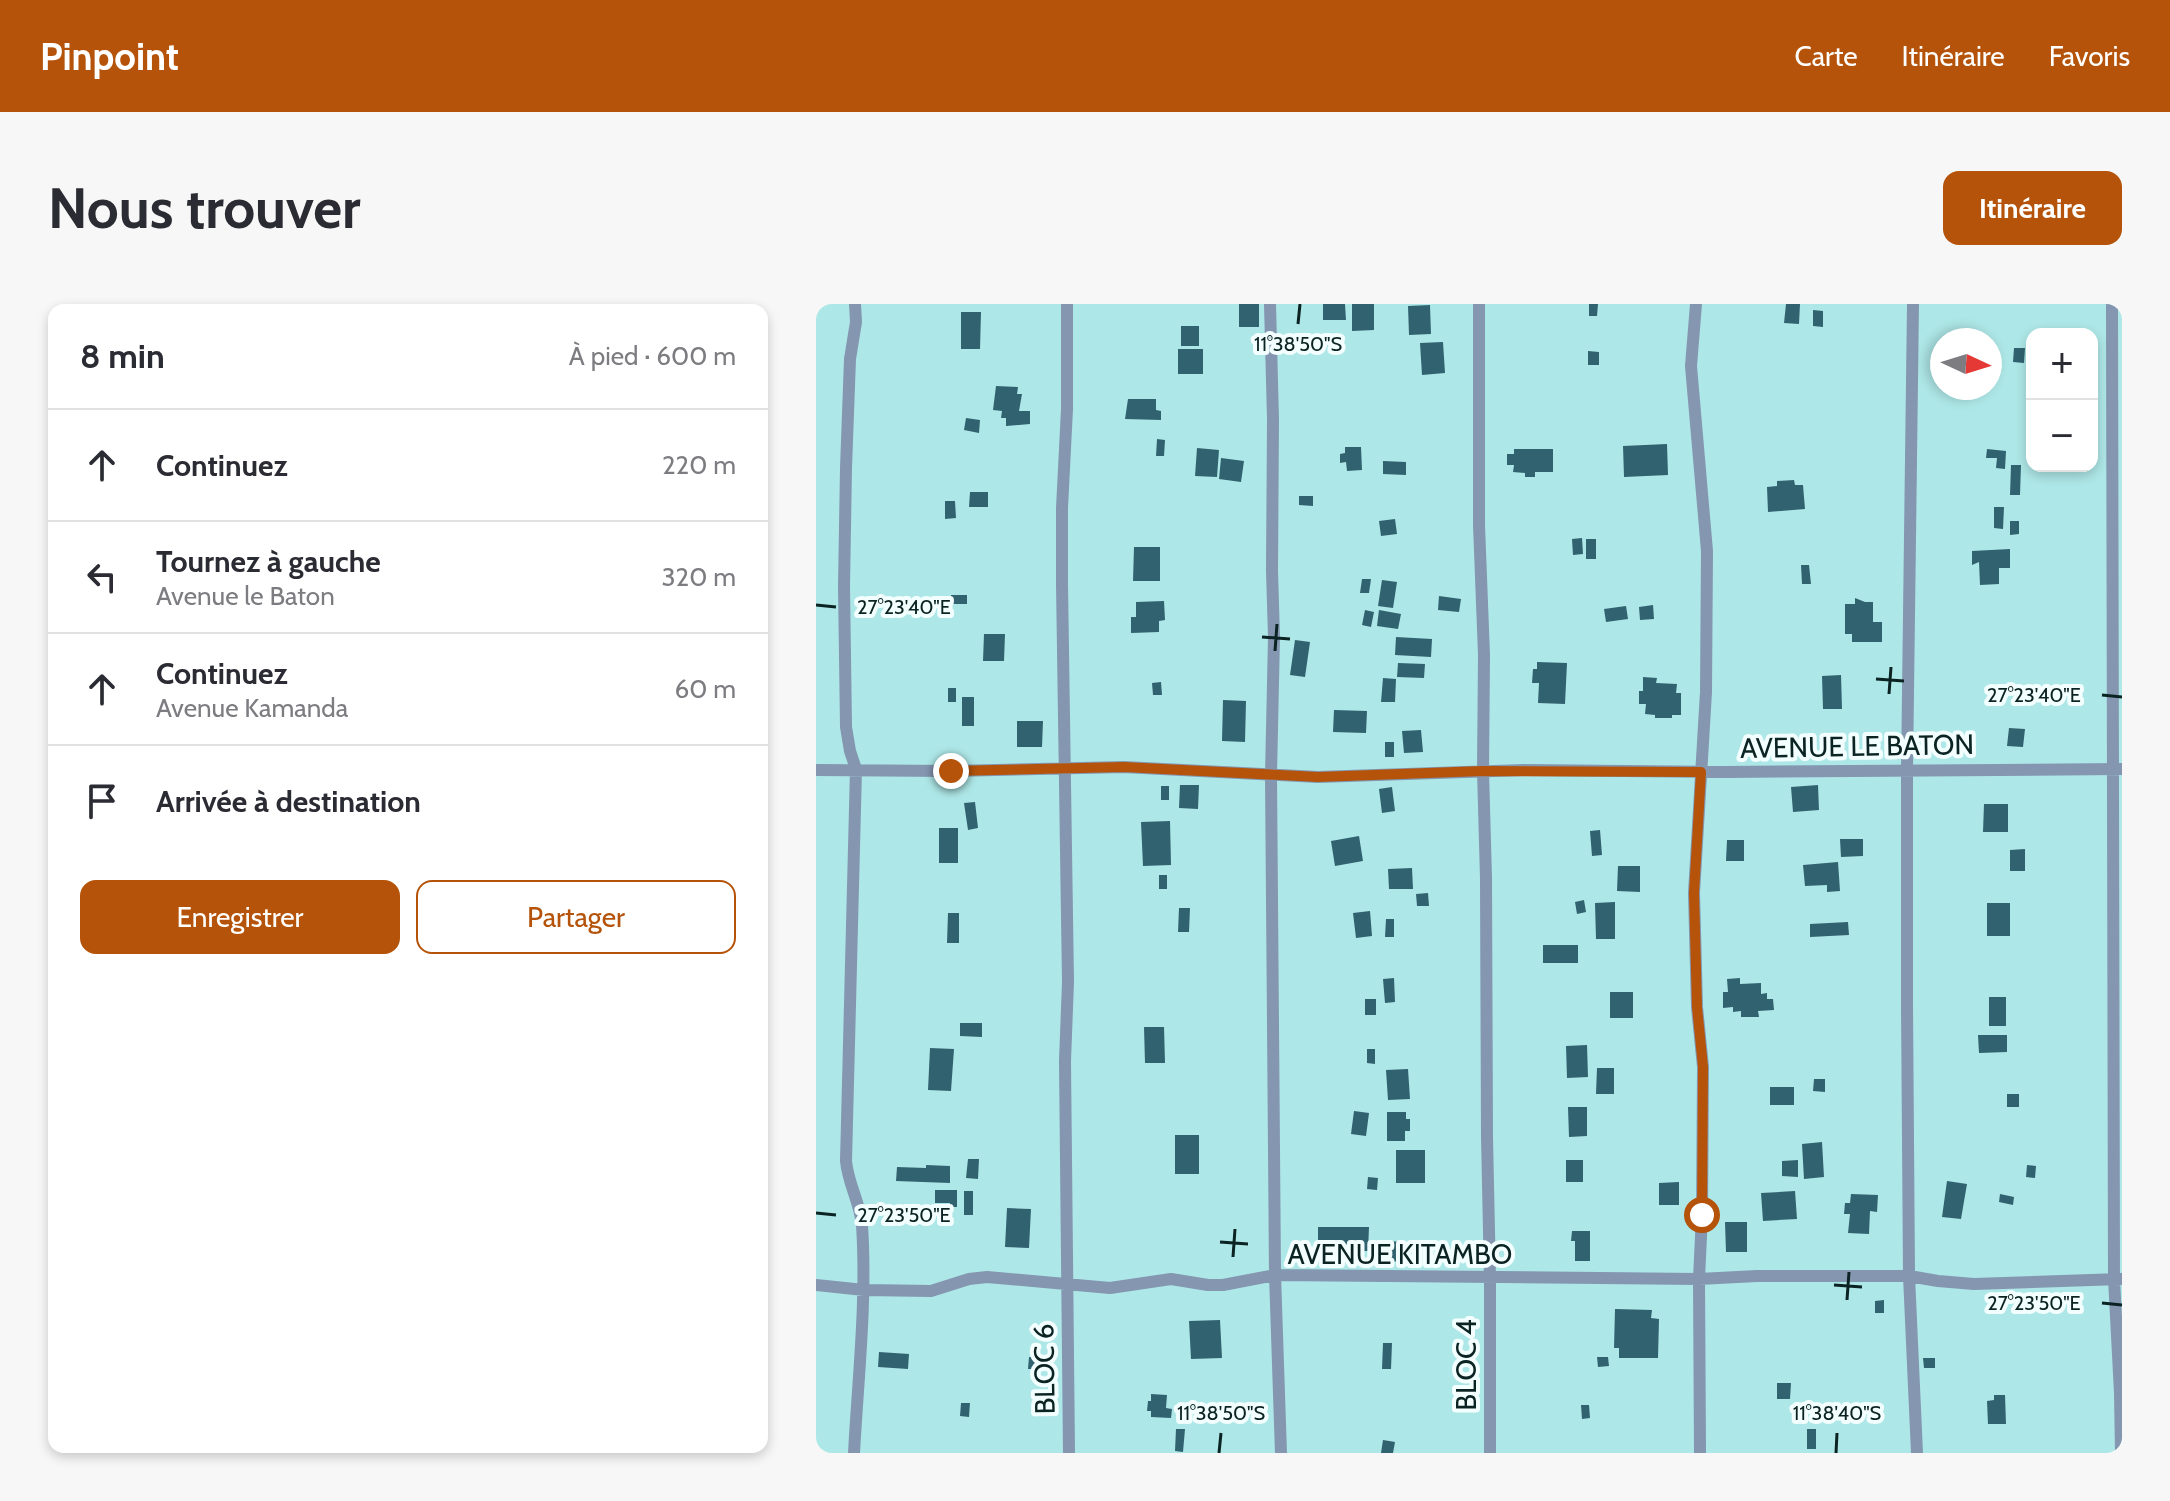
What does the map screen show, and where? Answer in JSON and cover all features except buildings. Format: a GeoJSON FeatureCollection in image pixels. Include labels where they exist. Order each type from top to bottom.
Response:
{"type":"FeatureCollection","features":[{"type":"Feature","properties":{"kind":"street"},"geometry":{"type":"LineString","coordinates":[[854,1453],[864,1290],[861,1212],[847,1173],[856,769],[846,727],[844,586],[847,424],[855,304]]}},
{"type":"Feature","properties":{"kind":"street","name":"BLOC 6"},"geometry":{"type":"LineString","coordinates":[[1067,304],[1062,524],[1068,982],[1065,1061],[1069,1453]]}},
{"type":"Feature","properties":{"kind":"street"},"geometry":{"type":"LineString","coordinates":[[816,1285],[864,1290],[931,1291],[969,1279],[987,1277],[1096,1289],[1171,1279],[1223,1285],[1275,1275],[1271,775],[1273,419],[1270,304]]}},
{"type":"Feature","properties":{"kind":"street","name":"BLOC 4"},"geometry":{"type":"LineString","coordinates":[[1479,304],[1490,1453]]}},
{"type":"Feature","properties":{"kind":"street"},"geometry":{"type":"LineString","coordinates":[[1696,304],[1691,366],[1707,551],[1706,692],[1694,893],[1697,1007],[1703,1067],[1700,1453]]}},
{"type":"Feature","properties":{"kind":"street"},"geometry":{"type":"LineString","coordinates":[[1913,304],[1907,770],[1909,1276],[1917,1453]]}},
{"type":"Feature","properties":{"kind":"street"},"geometry":{"type":"LineString","coordinates":[[2112,304],[2121,1453]]}},
{"type":"Feature","properties":{"kind":"street","name":"AVENUE LE BATON"},"geometry":{"type":"LineString","coordinates":[[816,770],[1065,770],[1124,767],[1318,777],[1483,771],[2118,769]]}},
{"type":"Feature","properties":{"kind":"street","name":"AVENUE KITAMBO"},"geometry":{"type":"LineString","coordinates":[[1281,1453],[1275,1275],[1699,1279],[1909,1276],[1974,1284],[2118,1279]]}},
{"type":"Feature","properties":{"kind":"route"},"geometry":{"type":"LineString","coordinates":[[951,771],[1124,767],[1318,777],[1483,771],[1701,772],[1694,893],[1697,1007],[1703,1067],[1702,1215]]}}]}
